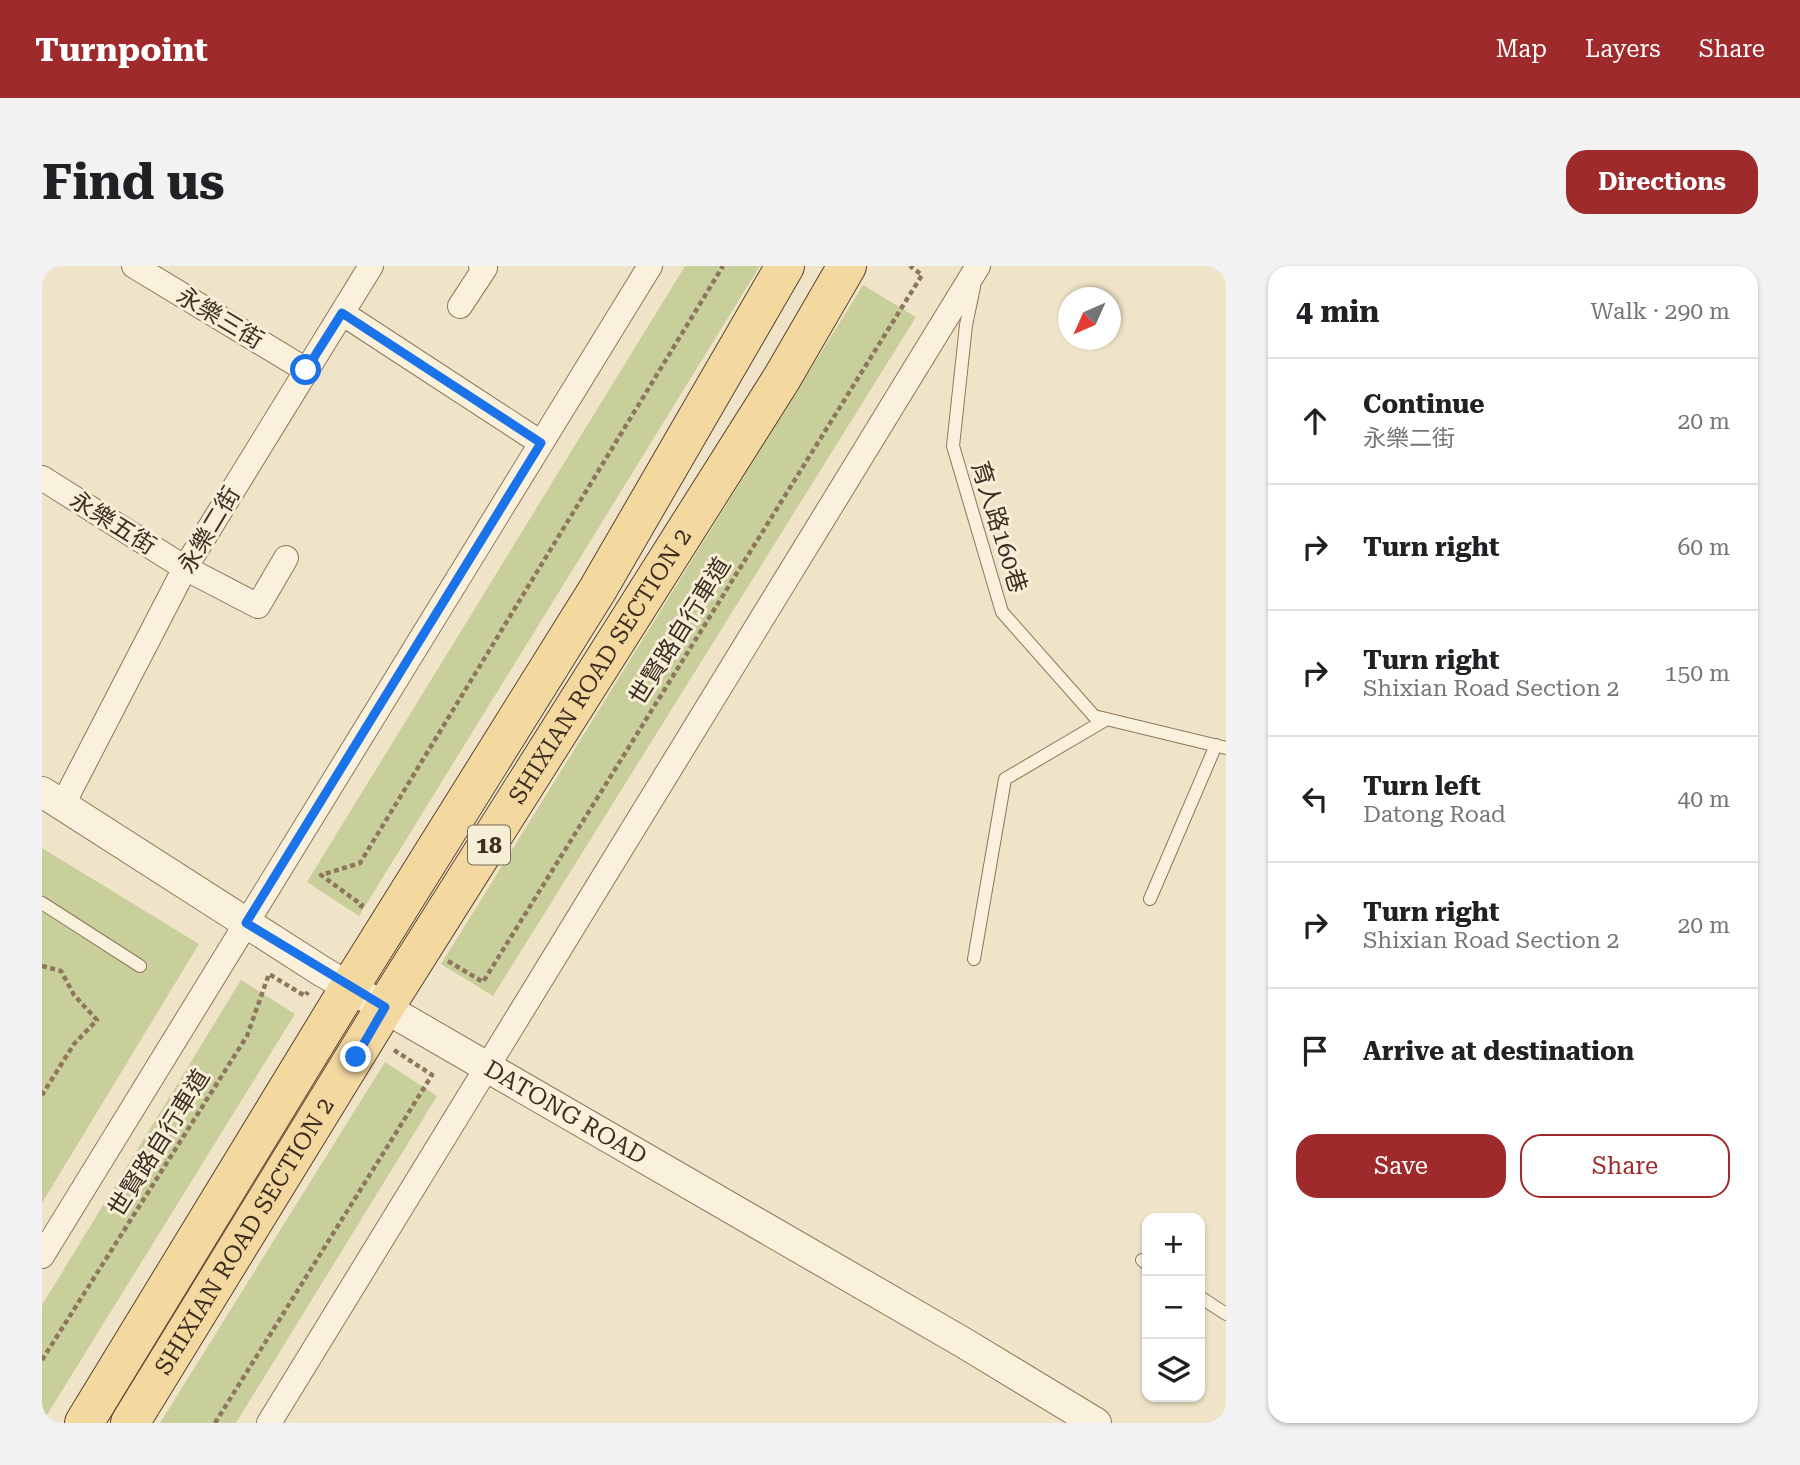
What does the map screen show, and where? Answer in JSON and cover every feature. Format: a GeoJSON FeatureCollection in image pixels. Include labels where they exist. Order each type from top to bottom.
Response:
{"type":"FeatureCollection","features":[{"type":"Feature","properties":{"kind":"main road","name":"SHIXIAN ROAD SECTION 2"},"geometry":{"type":"LineString","coordinates":[[84,1423],[349,988],[598,589],[785,266]]}},
{"type":"Feature","properties":{"kind":"main road","name":"SHIXIAN ROAD SECTION 2"},"geometry":{"type":"LineString","coordinates":[[130,1423],[385,1007],[617,644],[782,378],[847,266]]}},
{"type":"Feature","properties":{"kind":"street","name":"永樂三街"},"geometry":{"type":"LineString","coordinates":[[134,266],[306,370]]}},
{"type":"Feature","properties":{"kind":"street","name":"永樂二街"},"geometry":{"type":"LineString","coordinates":[[52,798],[185,568],[371,266]]}},
{"type":"Feature","properties":{"kind":"street"},"geometry":{"type":"LineString","coordinates":[[460,306],[485,268],[481,266]]}},
{"type":"Feature","properties":{"kind":"street"},"geometry":{"type":"LineString","coordinates":[[42,1255],[650,266]]}},
{"type":"Feature","properties":{"kind":"street"},"geometry":{"type":"LineString","coordinates":[[269,1423],[979,266]]}},
{"type":"Feature","properties":{"kind":"street"},"geometry":{"type":"LineString","coordinates":[[342,313],[541,443]]}},
{"type":"Feature","properties":{"kind":"street","name":"永樂五街"},"geometry":{"type":"LineString","coordinates":[[42,478],[185,568],[258,607],[286,558]]}},
{"type":"Feature","properties":{"kind":"street","name":"DATONG ROAD"},"geometry":{"type":"LineString","coordinates":[[52,798],[349,988],[1096,1423]]}},
{"type":"Feature","properties":{"kind":"lane","name":"育人路160巷"},"geometry":{"type":"LineString","coordinates":[[979,266],[966,325],[953,446],[1002,612],[1094,716],[1221,746]]}},
{"type":"Feature","properties":{"kind":"lane"},"geometry":{"type":"LineString","coordinates":[[974,959],[1005,779],[1107,719]]}},
{"type":"Feature","properties":{"kind":"lane"},"geometry":{"type":"LineString","coordinates":[[1150,899],[1221,746]]}},
{"type":"Feature","properties":{"kind":"lane"},"geometry":{"type":"LineString","coordinates":[[42,903],[140,966]]}},
{"type":"Feature","properties":{"kind":"lane"},"geometry":{"type":"LineString","coordinates":[[1205,1300],[1226,1314]]}},
{"type":"Feature","properties":{"kind":"path"},"geometry":{"type":"LineString","coordinates":[[362,905],[321,875],[360,863],[723,266]]}},
{"type":"Feature","properties":{"kind":"path","name":"世賢路自行車道"},"geometry":{"type":"LineString","coordinates":[[447,960],[483,982],[922,275],[910,266]]}},
{"type":"Feature","properties":{"kind":"path"},"geometry":{"type":"LineString","coordinates":[[42,966],[61,971],[74,995],[97,1020],[74,1044],[42,1095]]}},
{"type":"Feature","properties":{"kind":"path","name":"世賢路自行車道"},"geometry":{"type":"LineString","coordinates":[[42,1360],[247,1036],[269,974],[305,996]]}},
{"type":"Feature","properties":{"kind":"path"},"geometry":{"type":"LineString","coordinates":[[215,1423],[432,1075],[394,1050]]}},
{"type":"Feature","properties":{"kind":"green space"},"geometry":{"type":"Polygon","coordinates":[[[685,266],[760,266],[359,916],[307,882],[685,266]]]}},
{"type":"Feature","properties":{"kind":"green space"},"geometry":{"type":"Polygon","coordinates":[[[863,285],[916,317],[493,996],[441,964],[863,285]]]}},
{"type":"Feature","properties":{"kind":"green space"},"geometry":{"type":"Polygon","coordinates":[[[42,848],[199,944],[42,1203],[42,848]]]}},
{"type":"Feature","properties":{"kind":"green space"},"geometry":{"type":"Polygon","coordinates":[[[241,980],[295,1014],[42,1423],[42,1305],[241,980]]]}},
{"type":"Feature","properties":{"kind":"green space"},"geometry":{"type":"Polygon","coordinates":[[[385,1062],[437,1096],[236,1423],[160,1423],[385,1062]]]}},
{"type":"Feature","properties":{"kind":"route"},"geometry":{"type":"LineString","coordinates":[[306,370],[342,313],[541,443],[246,923],[323,972],[385,1007],[356,1057]]}}]}
